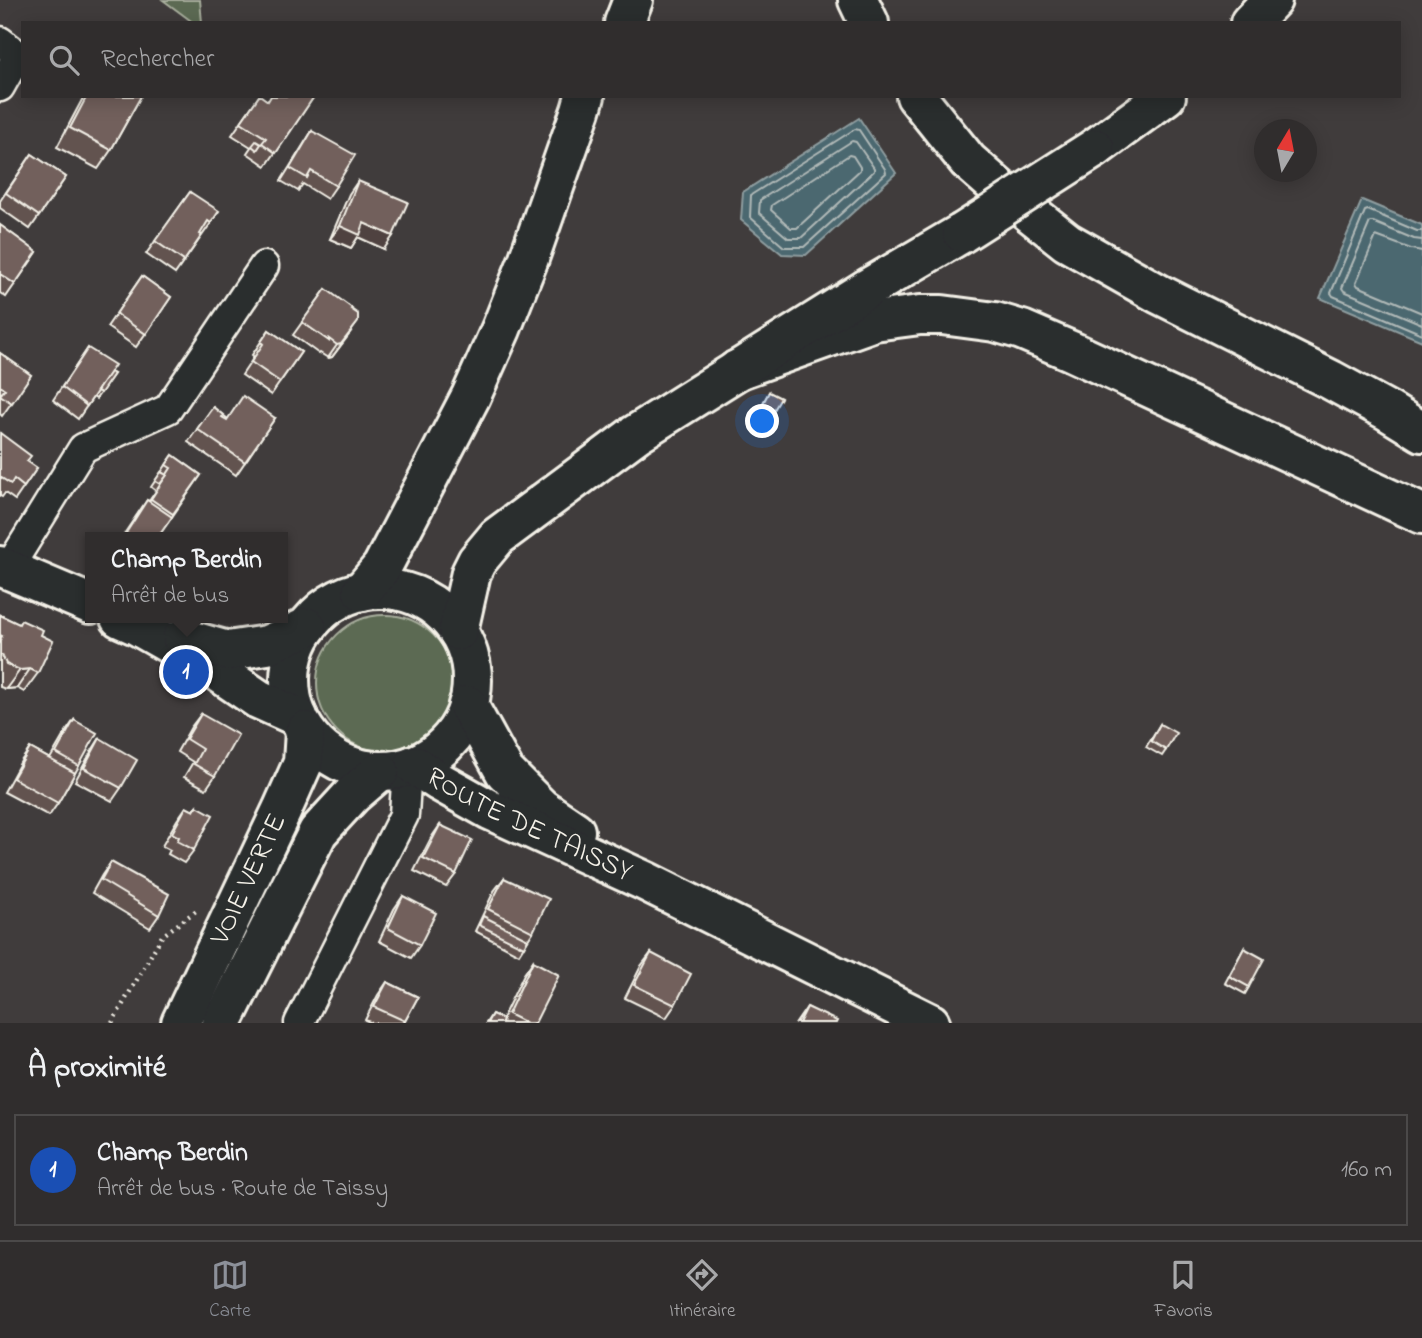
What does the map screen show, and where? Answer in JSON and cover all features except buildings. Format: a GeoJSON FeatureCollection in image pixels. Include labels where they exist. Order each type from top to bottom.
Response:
{"type":"FeatureCollection","features":[{"type":"Feature","properties":{"kind":"main road"},"geometry":{"type":"LineString","coordinates":[[603,21],[608,0]]}},
{"type":"Feature","properties":{"kind":"main road"},"geometry":{"type":"LineString","coordinates":[[625,21],[633,0]]}},
{"type":"Feature","properties":{"kind":"main road"},"geometry":{"type":"LineString","coordinates":[[858,0],[868,21]]}},
{"type":"Feature","properties":{"kind":"main road"},"geometry":{"type":"LineString","coordinates":[[1252,21],[1272,0]]}},
{"type":"Feature","properties":{"kind":"main road"},"geometry":{"type":"LineString","coordinates":[[918,98],[968,161],[1067,242],[1158,294],[1331,380],[1422,432]]}},
{"type":"Feature","properties":{"kind":"main road"},"geometry":{"type":"LineString","coordinates":[[458,631],[471,573],[477,561],[497,537],[636,434],[865,290],[962,233],[1095,148],[1163,98]]}},
{"type":"Feature","properties":{"kind":"main road"},"geometry":{"type":"LineString","coordinates":[[362,591],[382,567],[471,396],[528,261],[585,101]]}},
{"type":"Feature","properties":{"kind":"main road"},"geometry":{"type":"LineString","coordinates":[[737,370],[874,321],[942,315],[995,322],[1072,351],[1422,514]]}},
{"type":"Feature","properties":{"kind":"main road"},"geometry":{"type":"LineString","coordinates":[[4,567],[85,602]]}},
{"type":"Feature","properties":{"kind":"main road"},"geometry":{"type":"LineString","coordinates":[[131,623],[217,671],[301,724],[326,753],[352,766],[400,768],[432,755],[448,741],[461,724],[468,705],[472,680],[468,654],[458,631],[444,614],[426,601],[406,593],[384,589],[362,591],[341,598],[322,611],[307,627],[296,648],[290,671],[290,694],[301,724]]}},
{"type":"Feature","properties":{"kind":"main road"},"geometry":{"type":"LineString","coordinates":[[132,623],[228,651],[267,645],[307,627]]}},
{"type":"Feature","properties":{"kind":"main road","name":"ROUTE DE TAISSY"},"geometry":{"type":"LineString","coordinates":[[468,705],[505,772],[541,808],[645,881]]}},
{"type":"Feature","properties":{"kind":"main road","name":"VOIE VERTE"},"geometry":{"type":"LineString","coordinates":[[181,1023],[303,763],[301,724]]}},
{"type":"Feature","properties":{"kind":"main road","name":"VOIE VERTE"},"geometry":{"type":"LineString","coordinates":[[222,1023],[318,832],[352,795],[400,768]]}},
{"type":"Feature","properties":{"kind":"main road","name":"ROUTE DE TAISSY"},"geometry":{"type":"LineString","coordinates":[[400,768],[440,782],[490,810],[645,881],[907,1018]]}},
{"type":"Feature","properties":{"kind":"street"},"geometry":{"type":"LineString","coordinates":[[0,41],[18,55],[0,87]]}},
{"type":"Feature","properties":{"kind":"street"},"geometry":{"type":"LineString","coordinates":[[4,567],[83,448],[168,409],[264,266]]}},
{"type":"Feature","properties":{"kind":"street"},"geometry":{"type":"LineString","coordinates":[[299,1023],[404,815],[400,768]]}},
{"type":"Feature","properties":{"kind":"path"},"geometry":{"type":"LineString","coordinates":[[112,1023],[162,936],[210,901],[240,899]]}},
{"type":"Feature","properties":{"kind":"green space"},"geometry":{"type":"Polygon","coordinates":[[[163,0],[200,0],[202,21],[191,21],[163,0]]]}},
{"type":"Feature","properties":{"kind":"green space"},"geometry":{"type":"Polygon","coordinates":[[[385,615],[411,620],[433,635],[448,657],[453,683],[448,709],[433,731],[411,746],[385,751],[359,746],[337,731],[322,709],[317,683],[322,657],[337,635],[359,620],[385,615]]]}},
{"type":"Feature","properties":{"kind":"water"},"geometry":{"type":"Polygon","coordinates":[[[859,118],[896,173],[806,255],[782,254],[741,220],[743,192],[859,118]]]}},
{"type":"Feature","properties":{"kind":"water"},"geometry":{"type":"Polygon","coordinates":[[[1362,200],[1422,225],[1422,341],[1320,298],[1362,200]]]}},
{"type":"Feature","properties":{"kind":"place","name":"Champ Berdin"},"geometry":{"type":"Point","coordinates":[186,672]}}]}
